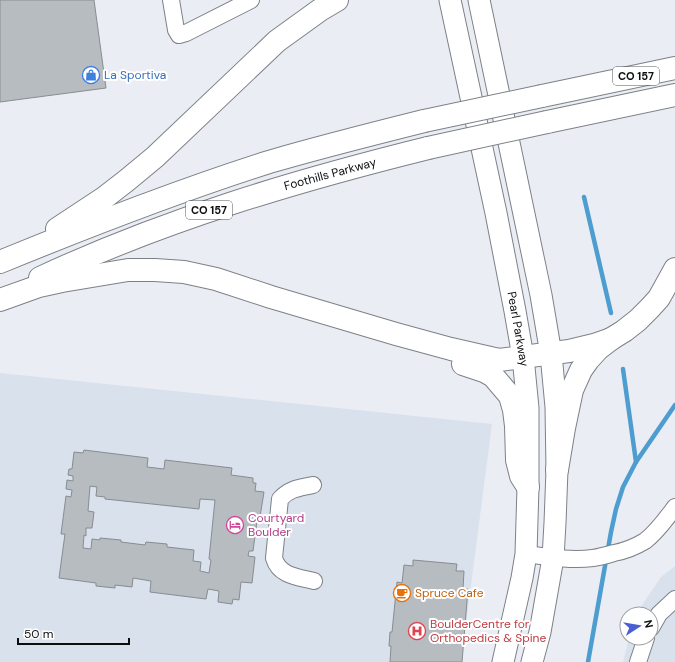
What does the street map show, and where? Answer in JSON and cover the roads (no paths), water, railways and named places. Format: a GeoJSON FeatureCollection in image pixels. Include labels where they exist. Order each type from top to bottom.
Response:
{"type":"FeatureCollection","features":[{"type":"Feature","properties":{"kind":"highway"},"geometry":{"type":"LineString","coordinates":[[0,262],[104,198],[126,181],[155,157],[277,41],[313,14],[337,0]]}},
{"type":"Feature","properties":{"kind":"highway","name":"CO 157"},"geometry":{"type":"LineString","coordinates":[[0,262],[118,215],[219,179],[312,150],[424,122],[675,68]]}},
{"type":"Feature","properties":{"kind":"highway","name":"Foothills Parkway"},"geometry":{"type":"LineString","coordinates":[[0,299],[37,279],[112,246],[171,223],[302,181],[428,148],[675,96]]}},
{"type":"Feature","properties":{"kind":"highway"},"geometry":{"type":"LineString","coordinates":[[557,470],[572,390],[581,370],[598,349],[628,327],[650,308],[659,298],[675,269]]}},
{"type":"Feature","properties":{"kind":"highway"},"geometry":{"type":"LineString","coordinates":[[0,299],[39,286],[128,270],[155,270],[184,272],[216,279],[437,345],[499,360],[551,354],[578,349],[611,339]]}},
{"type":"Feature","properties":{"kind":"highway"},"geometry":{"type":"LineString","coordinates":[[344,318],[372,337],[472,366],[494,376],[510,396],[516,426],[517,460],[521,476],[528,487]]}},
{"type":"Feature","properties":{"kind":"main road","name":"Pearl Parkway"},"geometry":{"type":"LineString","coordinates":[[450,0],[496,213],[515,311],[523,357],[528,408],[526,554],[503,662]]}},
{"type":"Feature","properties":{"kind":"main road"},"geometry":{"type":"LineString","coordinates":[[479,0],[541,295],[551,354],[556,407],[557,470],[553,558],[540,632],[532,662]]}},
{"type":"Feature","properties":{"kind":"street"},"geometry":{"type":"LineString","coordinates":[[171,0],[176,30],[179,34],[186,33],[251,0]]}},
{"type":"Feature","properties":{"kind":"street"},"geometry":{"type":"LineString","coordinates":[[314,485],[294,489],[280,499],[274,558],[275,564],[287,574],[314,581]]}},
{"type":"Feature","properties":{"kind":"street"},"geometry":{"type":"LineString","coordinates":[[526,554],[553,558],[578,559],[593,558],[621,552],[633,548],[645,541],[673,512]]}},
{"type":"Feature","properties":{"kind":"street"},"geometry":{"type":"LineString","coordinates":[[659,614],[675,599]]}},
{"type":"Feature","properties":{"kind":"street"},"geometry":{"type":"LineString","coordinates":[[638,662],[643,646]]}},
{"type":"Feature","properties":{"kind":"waterway"},"geometry":{"type":"LineString","coordinates":[[584,197],[611,313]]}},
{"type":"Feature","properties":{"kind":"waterway"},"geometry":{"type":"LineString","coordinates":[[623,369],[636,462]]}},
{"type":"Feature","properties":{"kind":"waterway"},"geometry":{"type":"LineString","coordinates":[[588,662],[611,532],[623,487],[636,462],[675,405]]}},
{"type":"Feature","properties":{"kind":"place","name":"La Sportiva"},"geometry":{"type":"Point","coordinates":[91,75]}},
{"type":"Feature","properties":{"kind":"place","name":"Courtyard Boulder"},"geometry":{"type":"Point","coordinates":[235,525]}},
{"type":"Feature","properties":{"kind":"place","name":"Spruce Cafe"},"geometry":{"type":"Point","coordinates":[402,593]}},
{"type":"Feature","properties":{"kind":"place","name":"BoulderCentre for Orthopedics & Spine"},"geometry":{"type":"Point","coordinates":[417,631]}}]}
